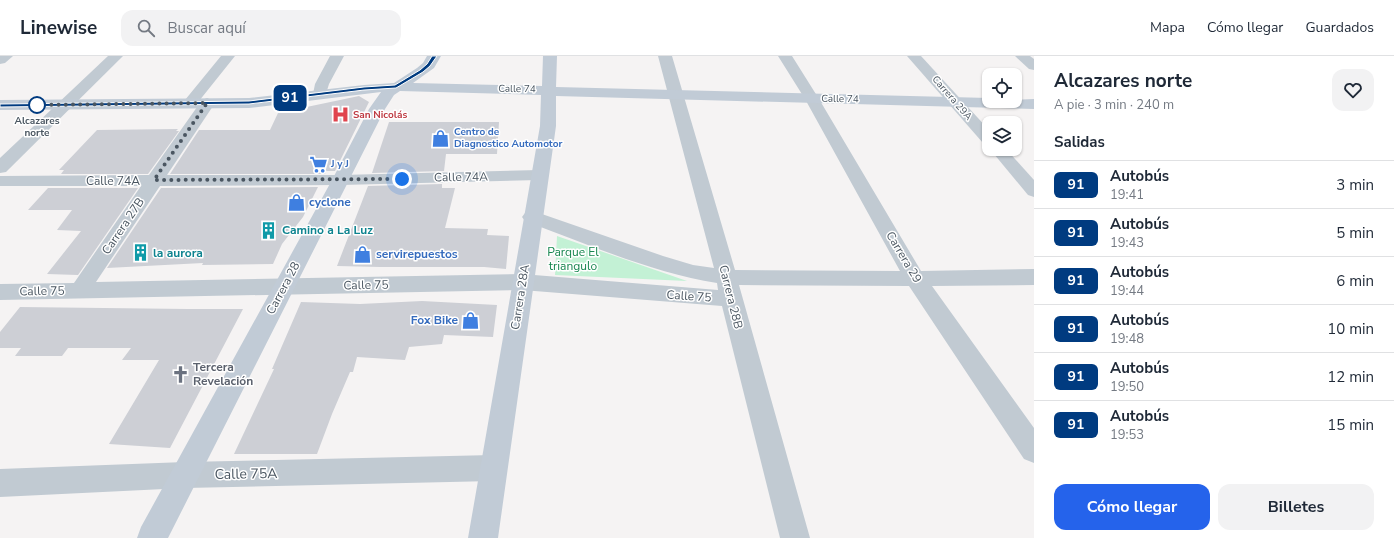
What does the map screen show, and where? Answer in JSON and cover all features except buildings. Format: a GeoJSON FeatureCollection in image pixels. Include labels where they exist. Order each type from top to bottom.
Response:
{"type":"FeatureCollection","features":[{"type":"Feature","properties":{"kind":"street"},"geometry":{"type":"LineString","coordinates":[[0,60],[6,56]]}},
{"type":"Feature","properties":{"kind":"street"},"geometry":{"type":"LineString","coordinates":[[0,168],[116,56]]}},
{"type":"Feature","properties":{"kind":"street","name":"Carrera 27B"},"geometry":{"type":"LineString","coordinates":[[80,290],[154,180],[198,103],[228,56]]}},
{"type":"Feature","properties":{"kind":"street"},"geometry":{"type":"LineString","coordinates":[[320,94],[322,84],[337,56]]}},
{"type":"Feature","properties":{"kind":"street","name":"Carrera 28"},"geometry":{"type":"LineString","coordinates":[[152,538],[377,109],[384,98],[396,87],[422,71],[429,65],[434,56]]}},
{"type":"Feature","properties":{"kind":"street","name":"Carrera 28A"},"geometry":{"type":"LineString","coordinates":[[483,538],[492,468],[548,126],[550,56]]}},
{"type":"Feature","properties":{"kind":"street","name":"Carrera 28B"},"geometry":{"type":"LineString","coordinates":[[665,56],[727,277],[731,299],[795,538]]}},
{"type":"Feature","properties":{"kind":"street","name":"Carrera 29"},"geometry":{"type":"LineString","coordinates":[[785,56],[812,99],[915,278],[1034,450]]}},
{"type":"Feature","properties":{"kind":"street","name":"Carrera 29A"},"geometry":{"type":"LineString","coordinates":[[914,56],[982,132]]}},
{"type":"Feature","properties":{"kind":"street"},"geometry":{"type":"LineString","coordinates":[[1022,56],[1034,66]]}},
{"type":"Feature","properties":{"kind":"street","name":"Calle 74"},"geometry":{"type":"LineString","coordinates":[[0,105],[267,101],[320,94],[396,87],[1034,104]]}},
{"type":"Feature","properties":{"kind":"street"},"geometry":{"type":"LineString","coordinates":[[1003,156],[1034,191]]}},
{"type":"Feature","properties":{"kind":"street","name":"Calle 74A"},"geometry":{"type":"LineString","coordinates":[[0,181],[341,180],[539,175]]}},
{"type":"Feature","properties":{"kind":"street"},"geometry":{"type":"LineString","coordinates":[[532,217],[693,272],[727,277],[842,279],[1034,277]]}},
{"type":"Feature","properties":{"kind":"street","name":"Calle 75"},"geometry":{"type":"LineString","coordinates":[[0,292],[522,282],[731,299]]}},
{"type":"Feature","properties":{"kind":"street","name":"Calle 75A"},"geometry":{"type":"LineString","coordinates":[[0,483],[185,475],[492,468]]}},
{"type":"Feature","properties":{"kind":"green space","name":"Parque El triangulo"},"geometry":{"type":"Polygon","coordinates":[[[557,236],[687,281],[555,275],[557,236]]]}},
{"type":"Feature","properties":{"kind":"bus line","name":"91"},"geometry":{"type":"LineString","coordinates":[[0,105],[249,102],[364,89],[396,87],[422,71],[429,65],[434,56]]}},
{"type":"Feature","properties":{"kind":"place","name":"Alcazares norte"},"geometry":{"type":"Point","coordinates":[37,105]}},
{"type":"Feature","properties":{"kind":"place","name":"San Nicolás"},"geometry":{"type":"Point","coordinates":[340,115]}},
{"type":"Feature","properties":{"kind":"place","name":"Centro de Diagnostico Automotor"},"geometry":{"type":"Point","coordinates":[441,138]}},
{"type":"Feature","properties":{"kind":"place","name":"J y J"},"geometry":{"type":"Point","coordinates":[318,164]}},
{"type":"Feature","properties":{"kind":"place","name":"cyclone"},"geometry":{"type":"Point","coordinates":[296,202]}},
{"type":"Feature","properties":{"kind":"place","name":"Camino a La Luz"},"geometry":{"type":"Point","coordinates":[269,230]}},
{"type":"Feature","properties":{"kind":"place","name":"la aurora"},"geometry":{"type":"Point","coordinates":[140,253]}},
{"type":"Feature","properties":{"kind":"place","name":"servirepuestos"},"geometry":{"type":"Point","coordinates":[363,254]}},
{"type":"Feature","properties":{"kind":"place","name":"Fox Bike"},"geometry":{"type":"Point","coordinates":[471,320]}},
{"type":"Feature","properties":{"kind":"place","name":"Tercera Revelación"},"geometry":{"type":"Point","coordinates":[180,374]}},
{"type":"Feature","properties":{"kind":"route"},"geometry":{"type":"LineString","coordinates":[[37,105],[207,103],[154,180],[402,179]]}}]}
